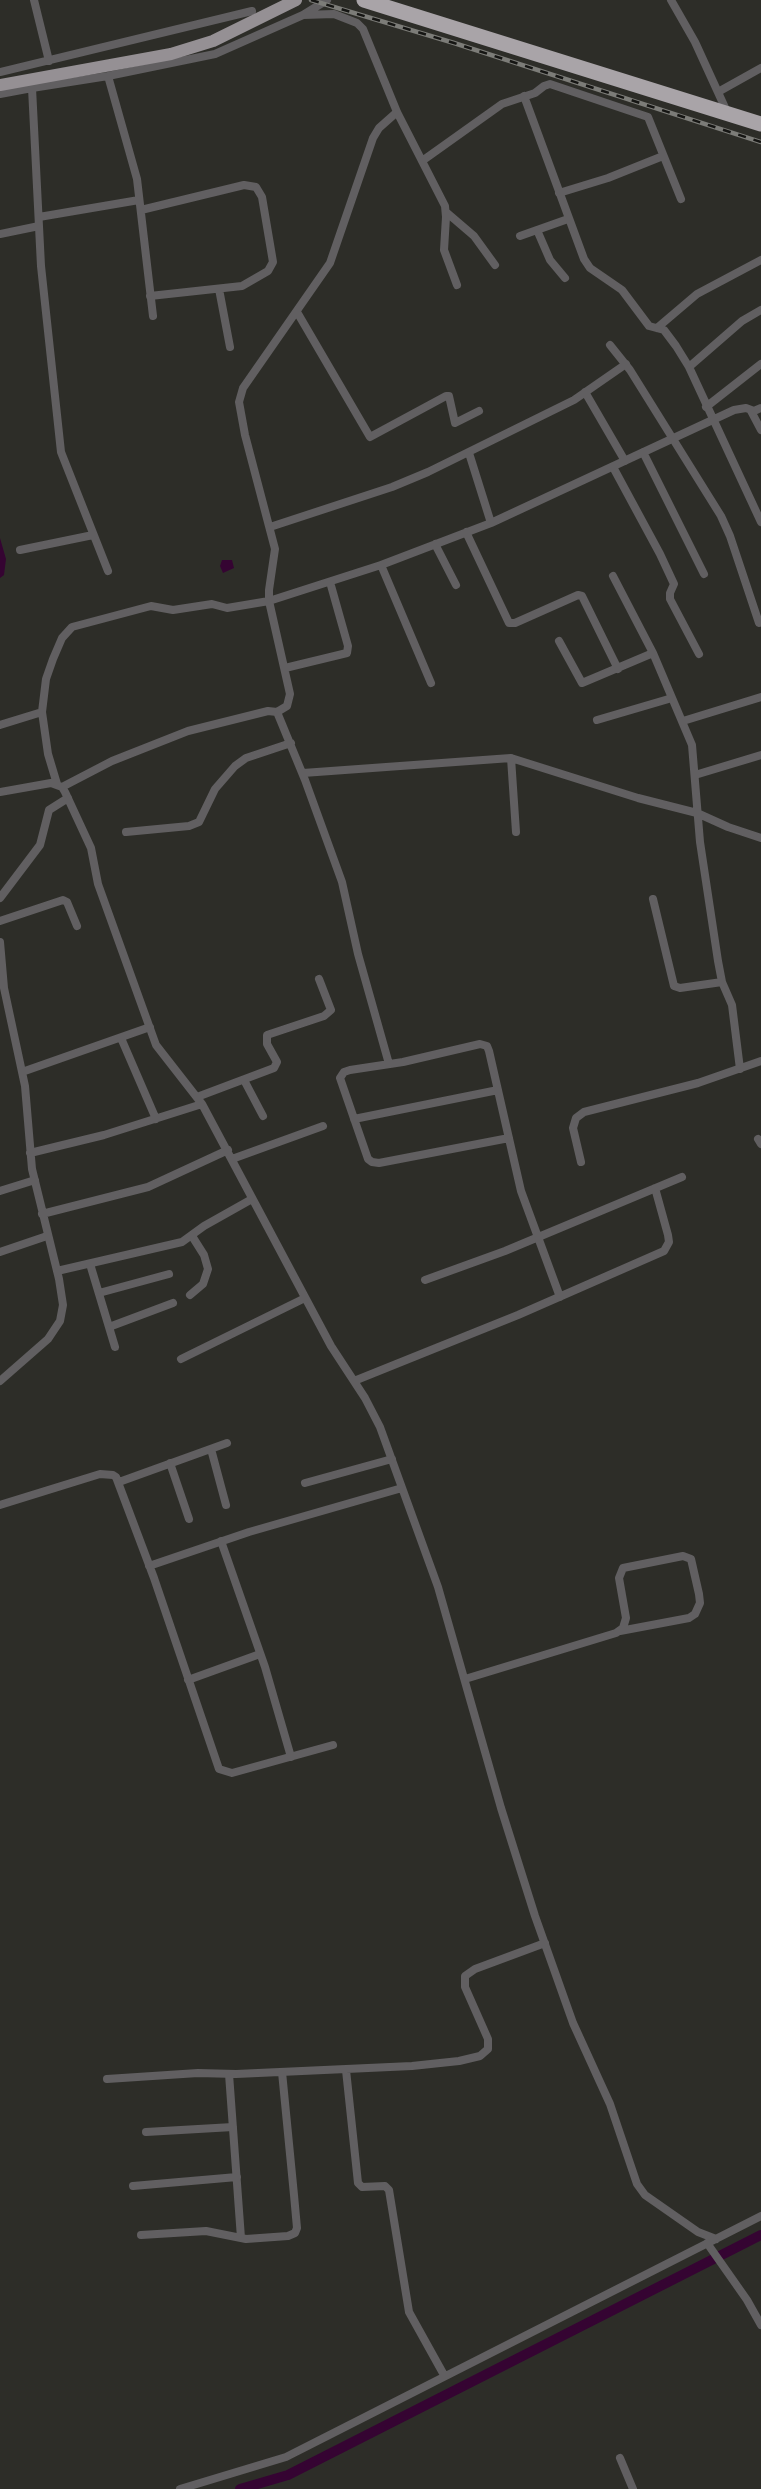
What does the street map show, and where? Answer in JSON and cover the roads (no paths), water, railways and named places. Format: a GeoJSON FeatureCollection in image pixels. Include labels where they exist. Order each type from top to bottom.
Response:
{"type":"FeatureCollection","features":[{"type":"Feature","properties":{"kind":"highway"},"geometry":{"type":"LineString","coordinates":[[364,0],[761,124]]}},
{"type":"Feature","properties":{"kind":"main road"},"geometry":{"type":"LineString","coordinates":[[0,85],[171,54],[213,41],[296,0]]}},
{"type":"Feature","properties":{"kind":"street"},"geometry":{"type":"LineString","coordinates":[[34,0],[48,61]]}},
{"type":"Feature","properties":{"kind":"street"},"geometry":{"type":"LineString","coordinates":[[0,94],[108,76],[215,54],[303,15],[327,0]]}},
{"type":"Feature","properties":{"kind":"street"},"geometry":{"type":"LineString","coordinates":[[674,1],[695,42],[727,114]]}},
{"type":"Feature","properties":{"kind":"street"},"geometry":{"type":"LineString","coordinates":[[0,72],[252,11]]}},
{"type":"Feature","properties":{"kind":"street"},"geometry":{"type":"LineString","coordinates":[[303,15],[326,12],[343,16],[360,26],[397,112],[446,212],[474,236],[495,265]]}},
{"type":"Feature","properties":{"kind":"street"},"geometry":{"type":"LineString","coordinates":[[718,92],[761,68]]}},
{"type":"Feature","properties":{"kind":"street"},"geometry":{"type":"LineString","coordinates":[[108,76],[137,179],[152,316]]}},
{"type":"Feature","properties":{"kind":"street"},"geometry":{"type":"LineString","coordinates":[[422,161],[489,111],[502,104],[535,93],[550,84],[646,116],[654,130],[681,199]]}},
{"type":"Feature","properties":{"kind":"street"},"geometry":{"type":"LineString","coordinates":[[32,88],[41,266],[62,452],[108,571]]}},
{"type":"Feature","properties":{"kind":"street"},"geometry":{"type":"LineString","coordinates":[[524,96],[568,219],[587,264],[622,290],[648,324],[665,331],[689,367],[761,522]]}},
{"type":"Feature","properties":{"kind":"street"},"geometry":{"type":"LineString","coordinates":[[0,792],[42,784],[60,786],[112,761],[188,731],[268,711],[277,712],[289,702],[290,694],[285,668],[269,601],[275,549],[245,434],[239,402],[243,388],[330,263],[373,138],[379,128],[397,112]]}},
{"type":"Feature","properties":{"kind":"street"},"geometry":{"type":"LineString","coordinates":[[559,193],[608,178],[663,156]]}},
{"type":"Feature","properties":{"kind":"street"},"geometry":{"type":"LineString","coordinates":[[141,210],[244,185],[256,187],[262,197],[271,266],[268,271],[247,284],[219,289],[150,296]]}},
{"type":"Feature","properties":{"kind":"street"},"geometry":{"type":"LineString","coordinates":[[39,217],[140,200]]}},
{"type":"Feature","properties":{"kind":"street"},"geometry":{"type":"LineString","coordinates":[[446,212],[444,250],[457,285]]}},
{"type":"Feature","properties":{"kind":"street"},"geometry":{"type":"LineString","coordinates":[[520,236],[568,219]]}},
{"type":"Feature","properties":{"kind":"street"},"geometry":{"type":"LineString","coordinates":[[0,234],[39,226]]}},
{"type":"Feature","properties":{"kind":"street"},"geometry":{"type":"LineString","coordinates":[[537,230],[550,260],[565,278]]}},
{"type":"Feature","properties":{"kind":"street"},"geometry":{"type":"LineString","coordinates":[[657,328],[697,294],[761,260]]}},
{"type":"Feature","properties":{"kind":"street"},"geometry":{"type":"LineString","coordinates":[[219,289],[230,347]]}},
{"type":"Feature","properties":{"kind":"street"},"geometry":{"type":"LineString","coordinates":[[689,367],[742,321],[761,310]]}},
{"type":"Feature","properties":{"kind":"street"},"geometry":{"type":"LineString","coordinates":[[297,312],[370,437],[446,396],[449,396],[455,423],[479,411]]}},
{"type":"Feature","properties":{"kind":"street"},"geometry":{"type":"LineString","coordinates":[[610,345],[626,364],[721,516],[730,536],[759,623]]}},
{"type":"Feature","properties":{"kind":"street"},"geometry":{"type":"LineString","coordinates":[[270,527],[392,486],[469,453],[534,421],[585,392],[626,364]]}},
{"type":"Feature","properties":{"kind":"street"},"geometry":{"type":"LineString","coordinates":[[706,407],[761,364]]}},
{"type":"Feature","properties":{"kind":"street"},"geometry":{"type":"LineString","coordinates":[[585,392],[625,461]]}},
{"type":"Feature","properties":{"kind":"street"},"geometry":{"type":"LineString","coordinates":[[716,2239],[698,2232],[639,2189],[610,2104],[573,2023],[545,1943],[501,1808],[438,1587],[380,1427],[354,1381],[331,1346],[252,1199],[228,1150],[199,1100],[185,1079],[162,1055],[98,884],[91,848],[68,798],[60,786],[48,754],[42,712],[46,679],[53,659],[62,638],[72,627],[150,606],[172,610],[212,604],[227,608],[269,601],[381,565],[491,523],[712,419],[739,409],[746,408],[751,411],[761,430]]}},
{"type":"Feature","properties":{"kind":"street"},"geometry":{"type":"LineString","coordinates":[[751,411],[761,408]]}},
{"type":"Feature","properties":{"kind":"street"},"geometry":{"type":"LineString","coordinates":[[643,452],[704,574]]}},
{"type":"Feature","properties":{"kind":"street"},"geometry":{"type":"LineString","coordinates":[[469,453],[491,523]]}},
{"type":"Feature","properties":{"kind":"street"},"geometry":{"type":"LineString","coordinates":[[613,467],[674,584],[670,599],[699,654]]}},
{"type":"Feature","properties":{"kind":"street"},"geometry":{"type":"LineString","coordinates":[[466,532],[509,623],[515,623],[578,595],[582,596],[618,669]]}},
{"type":"Feature","properties":{"kind":"street"},"geometry":{"type":"LineString","coordinates":[[20,550],[93,535]]}},
{"type":"Feature","properties":{"kind":"street"},"geometry":{"type":"LineString","coordinates":[[435,544],[456,584]]}},
{"type":"Feature","properties":{"kind":"street"},"geometry":{"type":"LineString","coordinates":[[381,565],[431,683]]}},
{"type":"Feature","properties":{"kind":"street"},"geometry":{"type":"LineString","coordinates":[[613,576],[653,654],[692,745],[701,852],[722,982],[732,1005],[740,1069]]}},
{"type":"Feature","properties":{"kind":"street"},"geometry":{"type":"LineString","coordinates":[[285,668],[347,653],[348,646],[330,582]]}},
{"type":"Feature","properties":{"kind":"street"},"geometry":{"type":"LineString","coordinates":[[559,641],[582,683],[653,654]]}},
{"type":"Feature","properties":{"kind":"street"},"geometry":{"type":"LineString","coordinates":[[683,721],[761,697]]}},
{"type":"Feature","properties":{"kind":"street"},"geometry":{"type":"LineString","coordinates":[[597,720],[672,698]]}},
{"type":"Feature","properties":{"kind":"street"},"geometry":{"type":"LineString","coordinates":[[0,725],[42,712]]}},
{"type":"Feature","properties":{"kind":"street"},"geometry":{"type":"LineString","coordinates":[[277,712],[302,774],[348,901],[358,954],[389,1064]]}},
{"type":"Feature","properties":{"kind":"street"},"geometry":{"type":"LineString","coordinates":[[126,832],[189,826],[200,822],[215,789],[235,766],[246,758],[290,743]]}},
{"type":"Feature","properties":{"kind":"street"},"geometry":{"type":"LineString","coordinates":[[695,775],[761,755]]}},
{"type":"Feature","properties":{"kind":"street"},"geometry":{"type":"LineString","coordinates":[[302,774],[511,758],[638,798],[697,813],[728,828],[761,838]]}},
{"type":"Feature","properties":{"kind":"street"},"geometry":{"type":"LineString","coordinates":[[511,758],[516,832]]}},
{"type":"Feature","properties":{"kind":"street"},"geometry":{"type":"LineString","coordinates":[[0,898],[40,845],[49,810],[68,798]]}},
{"type":"Feature","properties":{"kind":"street"},"geometry":{"type":"LineString","coordinates":[[653,899],[674,986],[680,988],[722,982]]}},
{"type":"Feature","properties":{"kind":"street"},"geometry":{"type":"LineString","coordinates":[[0,921],[63,900],[67,902],[77,926]]}},
{"type":"Feature","properties":{"kind":"street"},"geometry":{"type":"LineString","coordinates":[[0,942],[2,983],[22,1072],[30,1153],[35,1180],[47,1236],[63,1270],[63,1305],[60,1321],[41,1346],[0,1381]]}},
{"type":"Feature","properties":{"kind":"street"},"geometry":{"type":"LineString","coordinates":[[30,1153],[156,1119],[276,1067],[277,1062],[266,1041],[267,1036],[324,1016],[330,1012],[331,1008],[319,979]]}},
{"type":"Feature","properties":{"kind":"street"},"geometry":{"type":"LineString","coordinates":[[22,1072],[150,1027]]}},
{"type":"Feature","properties":{"kind":"street"},"geometry":{"type":"LineString","coordinates":[[120,1038],[156,1119]]}},
{"type":"Feature","properties":{"kind":"street"},"geometry":{"type":"LineString","coordinates":[[509,1138],[376,1163],[368,1159],[340,1082],[342,1074],[350,1070],[389,1064],[484,1044],[488,1051],[498,1090],[509,1138],[521,1191],[560,1298]]}},
{"type":"Feature","properties":{"kind":"street"},"geometry":{"type":"LineString","coordinates":[[582,1162],[573,1128],[576,1118],[584,1112],[740,1069],[761,1061]]}},
{"type":"Feature","properties":{"kind":"street"},"geometry":{"type":"LineString","coordinates":[[244,1080],[263,1116]]}},
{"type":"Feature","properties":{"kind":"street"},"geometry":{"type":"LineString","coordinates":[[354,1119],[498,1090]]}},
{"type":"Feature","properties":{"kind":"street"},"geometry":{"type":"LineString","coordinates":[[232,1159],[323,1126]]}},
{"type":"Feature","properties":{"kind":"street"},"geometry":{"type":"LineString","coordinates":[[42,1214],[148,1187],[228,1150]]}},
{"type":"Feature","properties":{"kind":"street"},"geometry":{"type":"LineString","coordinates":[[425,1280],[537,1237],[682,1177]]}},
{"type":"Feature","properties":{"kind":"street"},"geometry":{"type":"LineString","coordinates":[[0,1191],[35,1180]]}},
{"type":"Feature","properties":{"kind":"street"},"geometry":{"type":"LineString","coordinates":[[354,1381],[560,1298],[664,1250],[669,1242],[668,1235],[655,1188]]}},
{"type":"Feature","properties":{"kind":"street"},"geometry":{"type":"LineString","coordinates":[[63,1270],[168,1246],[192,1236],[204,1226],[252,1199]]}},
{"type":"Feature","properties":{"kind":"street"},"geometry":{"type":"LineString","coordinates":[[0,1252],[47,1236]]}},
{"type":"Feature","properties":{"kind":"street"},"geometry":{"type":"LineString","coordinates":[[190,1295],[203,1284],[208,1270],[204,1255],[192,1236]]}},
{"type":"Feature","properties":{"kind":"street"},"geometry":{"type":"LineString","coordinates":[[90,1264],[115,1347]]}},
{"type":"Feature","properties":{"kind":"street"},"geometry":{"type":"LineString","coordinates":[[99,1293],[169,1274]]}},
{"type":"Feature","properties":{"kind":"street"},"geometry":{"type":"LineString","coordinates":[[181,1359],[305,1298]]}},
{"type":"Feature","properties":{"kind":"street"},"geometry":{"type":"LineString","coordinates":[[109,1327],[173,1303]]}},
{"type":"Feature","properties":{"kind":"street"},"geometry":{"type":"LineString","coordinates":[[119,1482],[227,1443]]}},
{"type":"Feature","properties":{"kind":"street"},"geometry":{"type":"LineString","coordinates":[[211,1449],[226,1504]]}},
{"type":"Feature","properties":{"kind":"street"},"geometry":{"type":"LineString","coordinates":[[305,1483],[392,1459]]}},
{"type":"Feature","properties":{"kind":"street"},"geometry":{"type":"LineString","coordinates":[[170,1464],[189,1519]]}},
{"type":"Feature","properties":{"kind":"street"},"geometry":{"type":"LineString","coordinates":[[0,1505],[100,1474],[113,1474],[119,1482],[150,1566],[219,1769],[232,1773],[334,1745]]}},
{"type":"Feature","properties":{"kind":"street"},"geometry":{"type":"LineString","coordinates":[[150,1566],[221,1541],[402,1488]]}},
{"type":"Feature","properties":{"kind":"street"},"geometry":{"type":"LineString","coordinates":[[221,1541],[260,1654],[291,1757]]}},
{"type":"Feature","properties":{"kind":"street"},"geometry":{"type":"LineString","coordinates":[[465,1679],[620,1631],[689,1618],[696,1614],[700,1603],[691,1559],[683,1556],[622,1568],[618,1578],[626,1618],[620,1631]]}},
{"type":"Feature","properties":{"kind":"street"},"geometry":{"type":"LineString","coordinates":[[188,1680],[260,1654]]}},
{"type":"Feature","properties":{"kind":"street"},"geometry":{"type":"LineString","coordinates":[[108,2079],[198,2072],[229,2074],[346,2070],[459,2061],[485,2052],[489,2045],[464,1987],[465,1976],[475,1969],[545,1943]]}},
{"type":"Feature","properties":{"kind":"street"},"geometry":{"type":"LineString","coordinates":[[346,2070],[358,2183],[362,2186],[382,2186],[389,2190],[409,2312],[444,2376]]}},
{"type":"Feature","properties":{"kind":"street"},"geometry":{"type":"LineString","coordinates":[[141,2235],[206,2230],[241,2238],[288,2236],[296,2230],[282,2072]]}},
{"type":"Feature","properties":{"kind":"street"},"geometry":{"type":"LineString","coordinates":[[229,2074],[241,2238]]}},
{"type":"Feature","properties":{"kind":"street"},"geometry":{"type":"LineString","coordinates":[[146,2132],[233,2127]]}},
{"type":"Feature","properties":{"kind":"street"},"geometry":{"type":"LineString","coordinates":[[133,2186],[237,2177]]}},
{"type":"Feature","properties":{"kind":"street"},"geometry":{"type":"LineString","coordinates":[[180,2489],[286,2457],[444,2376],[709,2246],[716,2239],[761,2216]]}},
{"type":"Feature","properties":{"kind":"street"},"geometry":{"type":"LineString","coordinates":[[709,2246],[747,2300],[761,2325]]}},
{"type":"Feature","properties":{"kind":"street"},"geometry":{"type":"LineString","coordinates":[[620,2458],[633,2489]]}},
{"type":"Feature","properties":{"kind":"waterway"},"geometry":{"type":"LineString","coordinates":[[240,2489],[288,2475],[761,2235]]}},
{"type":"Feature","properties":{"kind":"railway"},"geometry":{"type":"LineString","coordinates":[[311,0],[454,43],[761,142]]}}]}
